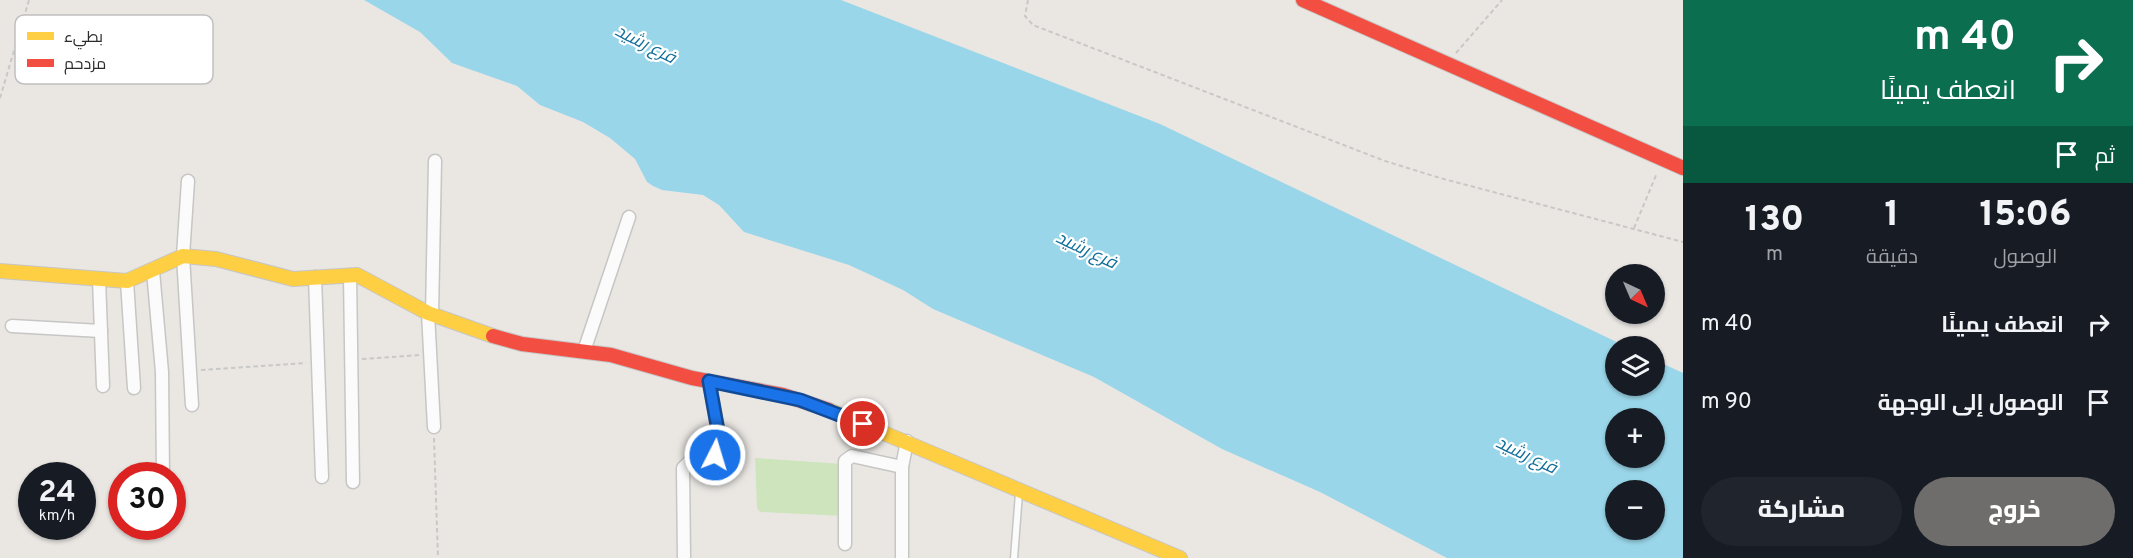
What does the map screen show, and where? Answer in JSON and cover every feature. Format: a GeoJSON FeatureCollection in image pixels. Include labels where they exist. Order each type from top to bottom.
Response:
{"type":"FeatureCollection","features":[{"type":"Feature","properties":{"kind":"street"},"geometry":{"type":"LineString","coordinates":[[1303,0],[1683,168]]}},
{"type":"Feature","properties":{"kind":"street"},"geometry":{"type":"LineString","coordinates":[[434,427],[430,314],[435,161]]}},
{"type":"Feature","properties":{"kind":"street"},"geometry":{"type":"LineString","coordinates":[[188,181],[183,256],[192,405]]}},
{"type":"Feature","properties":{"kind":"street"},"geometry":{"type":"LineString","coordinates":[[584,351],[629,217]]}},
{"type":"Feature","properties":{"kind":"street"},"geometry":{"type":"LineString","coordinates":[[0,271],[127,281],[183,256],[216,260],[282,278],[350,275],[366,278],[401,301],[430,314],[522,344],[611,355],[709,381],[800,400],[907,441],[1180,558]]}},
{"type":"Feature","properties":{"kind":"street"},"geometry":{"type":"LineString","coordinates":[[153,271],[162,372],[163,462]]}},
{"type":"Feature","properties":{"kind":"street"},"geometry":{"type":"LineString","coordinates":[[350,275],[353,482]]}},
{"type":"Feature","properties":{"kind":"street"},"geometry":{"type":"LineString","coordinates":[[315,276],[322,477]]}},
{"type":"Feature","properties":{"kind":"street"},"geometry":{"type":"LineString","coordinates":[[99,279],[103,386]]}},
{"type":"Feature","properties":{"kind":"street"},"geometry":{"type":"LineString","coordinates":[[127,281],[134,388]]}},
{"type":"Feature","properties":{"kind":"street"},"geometry":{"type":"LineString","coordinates":[[12,326],[101,331]]}},
{"type":"Feature","properties":{"kind":"street"},"geometry":{"type":"LineString","coordinates":[[684,558],[683,468],[689,462],[715,455],[721,447],[709,381]]}},
{"type":"Feature","properties":{"kind":"street"},"geometry":{"type":"LineString","coordinates":[[902,558],[902,467],[907,441]]}},
{"type":"Feature","properties":{"kind":"street"},"geometry":{"type":"LineString","coordinates":[[845,544],[844,461],[852,456],[902,467]]}},
{"type":"Feature","properties":{"kind":"lane"},"geometry":{"type":"LineString","coordinates":[[1014,558],[1019,488]]}},
{"type":"Feature","properties":{"kind":"path"},"geometry":{"type":"LineString","coordinates":[[25,15],[29,0]]}},
{"type":"Feature","properties":{"kind":"path"},"geometry":{"type":"LineString","coordinates":[[1028,0],[1025,16],[1033,25],[1375,157],[1440,178],[1683,242]]}},
{"type":"Feature","properties":{"kind":"path"},"geometry":{"type":"LineString","coordinates":[[1446,64],[1502,0]]}},
{"type":"Feature","properties":{"kind":"path"},"geometry":{"type":"LineString","coordinates":[[0,98],[15,47]]}},
{"type":"Feature","properties":{"kind":"path"},"geometry":{"type":"LineString","coordinates":[[1634,228],[1662,159]]}},
{"type":"Feature","properties":{"kind":"path"},"geometry":{"type":"LineString","coordinates":[[350,360],[431,354]]}},
{"type":"Feature","properties":{"kind":"path"},"geometry":{"type":"LineString","coordinates":[[191,370],[319,362]]}},
{"type":"Feature","properties":{"kind":"path"},"geometry":{"type":"LineString","coordinates":[[434,427],[438,558]]}},
{"type":"Feature","properties":{"kind":"green space"},"geometry":{"type":"Polygon","coordinates":[[[755,458],[843,464],[843,516],[760,512],[757,508],[755,458]]]}},
{"type":"Feature","properties":{"kind":"water","name":"فرع رشيد"},"geometry":{"type":"Polygon","coordinates":[[[364,0],[841,0],[1160,124],[1605,336],[1605,396],[1665,396],[1665,365],[1683,373],[1683,558],[1447,558],[1320,492],[1222,449],[1094,377],[933,309],[903,290],[849,265],[744,232],[719,205],[703,195],[662,190],[647,182],[635,159],[610,138],[583,122],[540,105],[517,86],[452,63],[420,32],[364,0]]]}},
{"type":"Feature","properties":{"kind":"traffic: slow"},"geometry":{"type":"LineString","coordinates":[[0,271],[127,281],[183,256],[216,259],[293,279],[357,275],[428,313],[493,336]]}},
{"type":"Feature","properties":{"kind":"traffic: slow"},"geometry":{"type":"LineString","coordinates":[[829,410],[1180,558]]}},
{"type":"Feature","properties":{"kind":"traffic: jam"},"geometry":{"type":"LineString","coordinates":[[1303,0],[1683,168]]}},
{"type":"Feature","properties":{"kind":"traffic: jam"},"geometry":{"type":"LineString","coordinates":[[493,336],[522,344],[611,355],[692,378],[783,395],[829,410]]}},
{"type":"Feature","properties":{"kind":"route"},"geometry":{"type":"LineString","coordinates":[[715,455],[719,453],[721,447],[709,381],[783,395],[863,424]]}}]}
